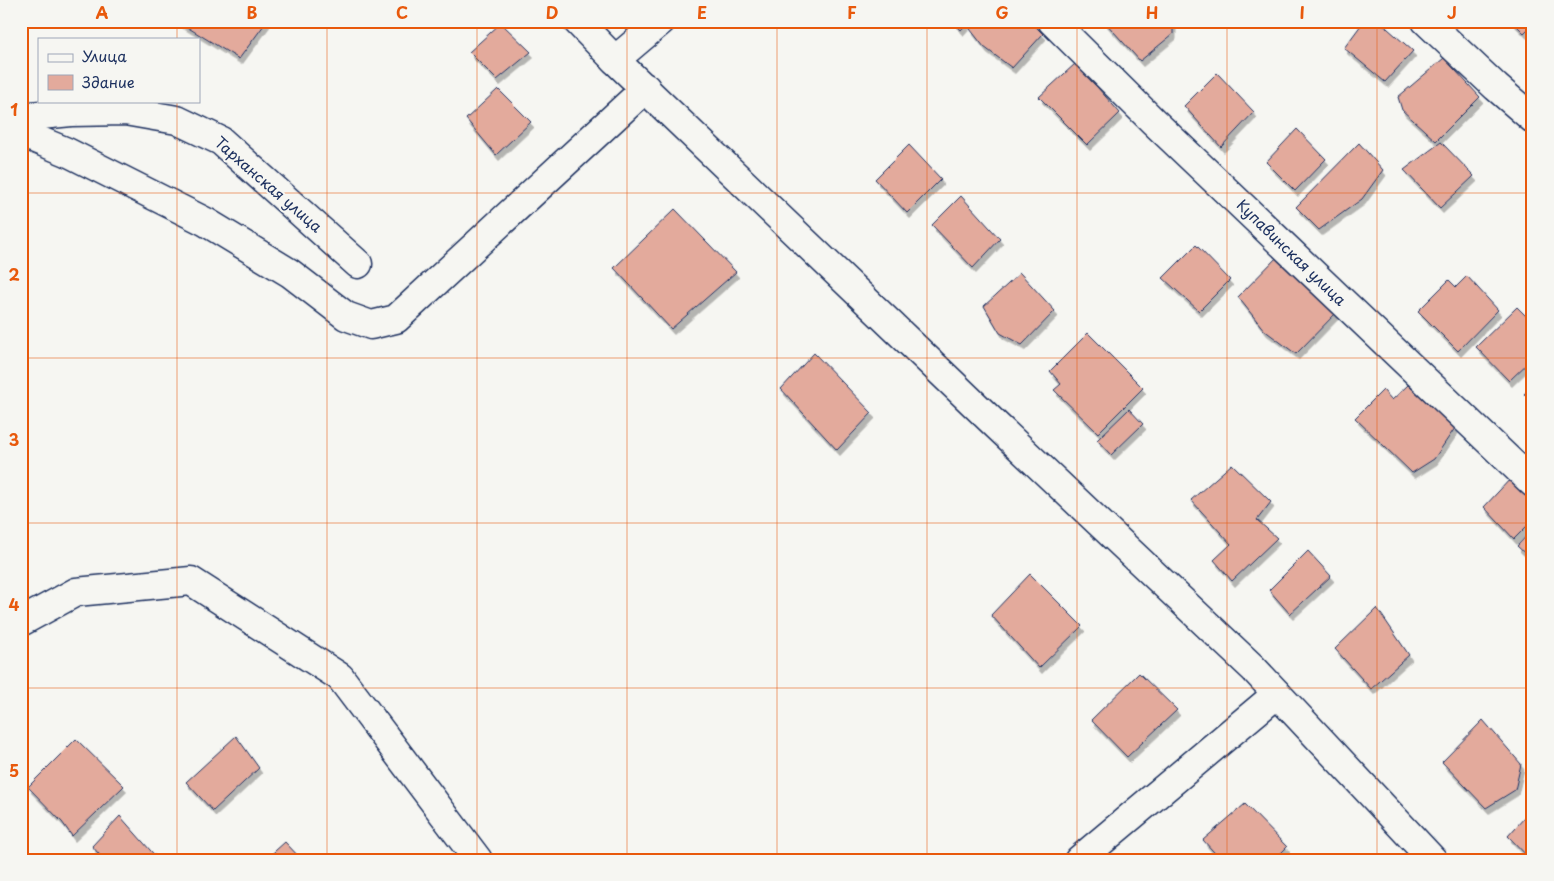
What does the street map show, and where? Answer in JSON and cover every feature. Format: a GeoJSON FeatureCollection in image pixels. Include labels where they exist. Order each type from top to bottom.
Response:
{"type":"FeatureCollection","features":[{"type":"Feature","properties":{"kind":"street"},"geometry":{"type":"LineString","coordinates":[[577,21],[615,60],[997,426],[1253,668],[1433,860]]}},
{"type":"Feature","properties":{"kind":"street"},"geometry":{"type":"LineString","coordinates":[[615,60],[661,21]]}},
{"type":"Feature","properties":{"kind":"street","name":"Купавинская улица"},"geometry":{"type":"LineString","coordinates":[[1052,21],[1160,128],[1533,483]]}},
{"type":"Feature","properties":{"kind":"street"},"geometry":{"type":"LineString","coordinates":[[1426,21],[1533,118]]}},
{"type":"Feature","properties":{"kind":"street"},"geometry":{"type":"LineString","coordinates":[[21,133],[67,152],[206,222],[290,273],[346,316],[371,325],[396,319],[646,88]]}},
{"type":"Feature","properties":{"kind":"street","name":"Тарханская улица"},"geometry":{"type":"LineString","coordinates":[[21,117],[71,112],[125,111],[178,120],[221,141],[358,264]]}},
{"type":"Feature","properties":{"kind":"street"},"geometry":{"type":"LineString","coordinates":[[67,152],[63,132],[71,112]]}},
{"type":"Feature","properties":{"kind":"street"},"geometry":{"type":"LineString","coordinates":[[21,622],[76,592],[191,581],[340,676],[478,860]]}},
{"type":"Feature","properties":{"kind":"street"},"geometry":{"type":"LineString","coordinates":[[1079,860],[1278,694]]}},
{"type":"Feature","properties":{"kind":"building"},"geometry":{"type":"Polygon","coordinates":[[[177,21],[267,21],[239,59],[177,21]]]}},
{"type":"Feature","properties":{"kind":"building"},"geometry":{"type":"Polygon","coordinates":[[[953,21],[969,21],[961,30],[953,21]]]}},
{"type":"Feature","properties":{"kind":"building"},"geometry":{"type":"Polygon","coordinates":[[[976,21],[1030,21],[1043,34],[1012,68],[984,47],[970,29],[976,21]]]}},
{"type":"Feature","properties":{"kind":"building"},"geometry":{"type":"Polygon","coordinates":[[[1104,21],[1173,21],[1173,34],[1140,61],[1104,21]]]}},
{"type":"Feature","properties":{"kind":"building"},"geometry":{"type":"Polygon","coordinates":[[[1364,21],[1379,21],[1413,51],[1385,82],[1344,48],[1364,21]]]}},
{"type":"Feature","properties":{"kind":"building"},"geometry":{"type":"Polygon","coordinates":[[[1512,21],[1533,21],[1533,24],[1524,33],[1512,21]]]}},
{"type":"Feature","properties":{"kind":"building"},"geometry":{"type":"Polygon","coordinates":[[[501,23],[531,52],[497,80],[469,52],[501,23]]]}},
{"type":"Feature","properties":{"kind":"building"},"geometry":{"type":"Polygon","coordinates":[[[1444,58],[1480,97],[1436,141],[1402,110],[1398,97],[1444,58]]]}},
{"type":"Feature","properties":{"kind":"building"},"geometry":{"type":"Polygon","coordinates":[[[1076,63],[1120,113],[1087,145],[1039,97],[1076,63]]]}},
{"type":"Feature","properties":{"kind":"building"},"geometry":{"type":"Polygon","coordinates":[[[1217,73],[1254,112],[1221,147],[1184,106],[1217,73]]]}},
{"type":"Feature","properties":{"kind":"building"},"geometry":{"type":"Polygon","coordinates":[[[498,89],[531,122],[496,155],[466,119],[498,89]]]}},
{"type":"Feature","properties":{"kind":"building"},"geometry":{"type":"Polygon","coordinates":[[[1297,129],[1326,159],[1295,191],[1266,162],[1297,129]]]}},
{"type":"Feature","properties":{"kind":"building"},"geometry":{"type":"Polygon","coordinates":[[[1441,142],[1474,176],[1440,208],[1404,170],[1441,142]]]}},
{"type":"Feature","properties":{"kind":"building"},"geometry":{"type":"Polygon","coordinates":[[[1359,143],[1383,170],[1362,199],[1319,230],[1296,207],[1359,143]]]}},
{"type":"Feature","properties":{"kind":"building"},"geometry":{"type":"Polygon","coordinates":[[[909,145],[941,179],[907,213],[875,179],[909,145]]]}},
{"type":"Feature","properties":{"kind":"building"},"geometry":{"type":"Polygon","coordinates":[[[961,196],[1000,239],[973,268],[932,225],[961,196]]]}},
{"type":"Feature","properties":{"kind":"building"},"geometry":{"type":"Polygon","coordinates":[[[675,209],[736,272],[671,329],[614,268],[675,209]]]}},
{"type":"Feature","properties":{"kind":"building"},"geometry":{"type":"Polygon","coordinates":[[[1196,245],[1230,280],[1199,311],[1163,278],[1196,245]]]}},
{"type":"Feature","properties":{"kind":"building"},"geometry":{"type":"Polygon","coordinates":[[[1282,252],[1339,310],[1296,354],[1264,330],[1238,297],[1282,252]]]}},
{"type":"Feature","properties":{"kind":"building"},"geometry":{"type":"Polygon","coordinates":[[[1020,273],[1055,311],[1022,345],[1000,333],[984,306],[1020,273]]]}},
{"type":"Feature","properties":{"kind":"building"},"geometry":{"type":"Polygon","coordinates":[[[1467,276],[1498,310],[1458,351],[1418,311],[1449,280],[1456,287],[1467,276]]]}},
{"type":"Feature","properties":{"kind":"building"},"geometry":{"type":"Polygon","coordinates":[[[1517,307],[1533,323],[1533,358],[1509,381],[1476,347],[1517,307]]]}},
{"type":"Feature","properties":{"kind":"building"},"geometry":{"type":"Polygon","coordinates":[[[1088,333],[1143,388],[1098,433],[1054,390],[1061,384],[1050,371],[1088,333]]]}},
{"type":"Feature","properties":{"kind":"building"},"geometry":{"type":"Polygon","coordinates":[[[814,353],[872,413],[837,450],[781,389],[814,353]]]}},
{"type":"Feature","properties":{"kind":"building"},"geometry":{"type":"Polygon","coordinates":[[[1408,385],[1455,428],[1434,459],[1412,473],[1355,418],[1383,390],[1392,400],[1408,385]]]}},
{"type":"Feature","properties":{"kind":"building"},"geometry":{"type":"Polygon","coordinates":[[[1533,385],[1533,403],[1524,394],[1533,385]]]}},
{"type":"Feature","properties":{"kind":"building"},"geometry":{"type":"Polygon","coordinates":[[[1129,409],[1143,424],[1111,455],[1097,440],[1129,409]]]}},
{"type":"Feature","properties":{"kind":"building"},"geometry":{"type":"Polygon","coordinates":[[[1232,464],[1271,502],[1257,520],[1277,538],[1232,581],[1214,560],[1231,544],[1191,500],[1232,464]]]}},
{"type":"Feature","properties":{"kind":"building"},"geometry":{"type":"Polygon","coordinates":[[[1512,477],[1533,498],[1533,520],[1514,539],[1484,507],[1512,477]]]}},
{"type":"Feature","properties":{"kind":"building"},"geometry":{"type":"Polygon","coordinates":[[[1533,529],[1533,561],[1517,546],[1533,529]]]}},
{"type":"Feature","properties":{"kind":"building"},"geometry":{"type":"Polygon","coordinates":[[[1308,551],[1331,576],[1290,614],[1269,590],[1308,551]]]}},
{"type":"Feature","properties":{"kind":"building"},"geometry":{"type":"Polygon","coordinates":[[[1030,574],[1082,626],[1039,668],[991,615],[1030,574]]]}},
{"type":"Feature","properties":{"kind":"building"},"geometry":{"type":"Polygon","coordinates":[[[1377,608],[1409,655],[1371,689],[1335,649],[1377,608]]]}},
{"type":"Feature","properties":{"kind":"building"},"geometry":{"type":"Polygon","coordinates":[[[1139,673],[1177,710],[1127,757],[1091,720],[1139,673]]]}},
{"type":"Feature","properties":{"kind":"building"},"geometry":{"type":"Polygon","coordinates":[[[1483,720],[1521,764],[1515,790],[1486,808],[1442,762],[1483,720]]]}},
{"type":"Feature","properties":{"kind":"building"},"geometry":{"type":"Polygon","coordinates":[[[236,736],[259,768],[213,811],[186,782],[236,736]]]}},
{"type":"Feature","properties":{"kind":"building"},"geometry":{"type":"Polygon","coordinates":[[[76,739],[124,786],[72,836],[62,822],[28,787],[76,739]]]}},
{"type":"Feature","properties":{"kind":"building"},"geometry":{"type":"Polygon","coordinates":[[[1245,804],[1287,847],[1274,860],[1221,860],[1203,840],[1245,804]]]}},
{"type":"Feature","properties":{"kind":"building"},"geometry":{"type":"Polygon","coordinates":[[[1533,808],[1533,860],[1531,860],[1508,836],[1533,808]]]}},
{"type":"Feature","properties":{"kind":"building"},"geometry":{"type":"Polygon","coordinates":[[[120,816],[158,859],[104,860],[92,846],[120,816]]]}},
{"type":"Feature","properties":{"kind":"building"},"geometry":{"type":"Polygon","coordinates":[[[285,842],[302,860],[265,860],[285,842]]]}}]}
